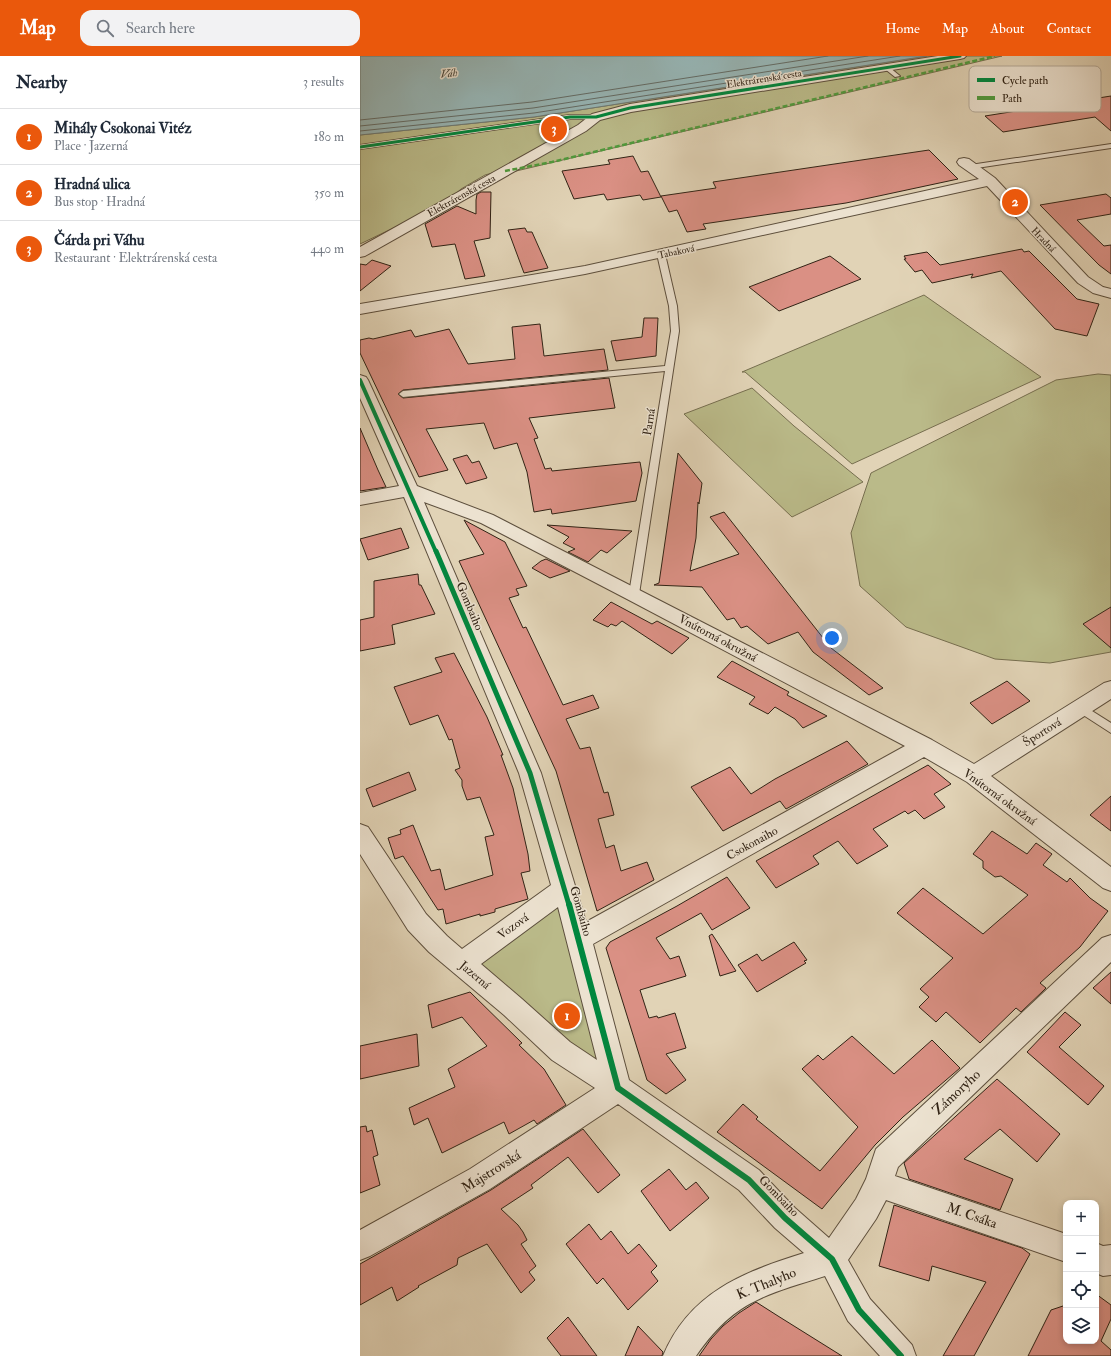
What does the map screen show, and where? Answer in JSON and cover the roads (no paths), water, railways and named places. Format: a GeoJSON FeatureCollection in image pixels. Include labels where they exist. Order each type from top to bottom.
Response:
{"type":"FeatureCollection","features":[{"type":"Feature","properties":{"kind":"street","name":"Elektrárenská cesta"},"geometry":{"type":"LineString","coordinates":[[360,253],[596,118],[630,108],[960,56]]}},
{"type":"Feature","properties":{"kind":"street","name":"Hradná"},"geometry":{"type":"LineString","coordinates":[[967,165],[990,181],[1083,280],[1098,290],[1111,294]]}},
{"type":"Feature","properties":{"kind":"street","name":"Tabaková"},"geometry":{"type":"LineString","coordinates":[[360,309],[585,270],[990,181]]}},
{"type":"Feature","properties":{"kind":"street"},"geometry":{"type":"LineString","coordinates":[[360,380],[410,490],[360,499]]}},
{"type":"Feature","properties":{"kind":"street","name":"Vnútorná okružná"},"geometry":{"type":"LineString","coordinates":[[410,490],[487,520],[634,594],[924,746],[975,776],[1111,881]]}},
{"type":"Feature","properties":{"kind":"street","name":"Gombaiho"},"geometry":{"type":"LineString","coordinates":[[410,490],[530,773],[579,939],[618,1088],[749,1180],[785,1218],[832,1259]]}},
{"type":"Feature","properties":{"kind":"street","name":"Športová"},"geometry":{"type":"LineString","coordinates":[[975,776],[990,764],[1111,689]]}},
{"type":"Feature","properties":{"kind":"street","name":"Csokonaiho"},"geometry":{"type":"LineString","coordinates":[[579,939],[924,746]]}},
{"type":"Feature","properties":{"kind":"street","name":"Jazerná"},"geometry":{"type":"LineString","coordinates":[[360,834],[417,922],[438,944],[561,1051],[618,1088]]}},
{"type":"Feature","properties":{"kind":"street","name":"Vozová"},"geometry":{"type":"LineString","coordinates":[[462,964],[564,889]]}},
{"type":"Feature","properties":{"kind":"street","name":"Zámoryho"},"geometry":{"type":"LineString","coordinates":[[832,1259],[866,1209],[878,1184],[886,1158],[1111,946]]}},
{"type":"Feature","properties":{"kind":"street","name":"Majstrovská"},"geometry":{"type":"LineString","coordinates":[[360,1246],[480,1179],[618,1088]]}},
{"type":"Feature","properties":{"kind":"street","name":"M. Csáka"},"geometry":{"type":"LineString","coordinates":[[878,1184],[1026,1233],[1063,1247]]}},
{"type":"Feature","properties":{"kind":"street"},"geometry":{"type":"LineString","coordinates":[[832,1259],[859,1310],[901,1356]]}},
{"type":"Feature","properties":{"kind":"street","name":"K. Thalyho"},"geometry":{"type":"LineString","coordinates":[[678,1356],[690,1337],[728,1299],[751,1287],[832,1259]]}},
{"type":"Feature","properties":{"kind":"street"},"geometry":{"type":"LineString","coordinates":[[1099,1259],[1103,1261],[1111,1260]]}},
{"type":"Feature","properties":{"kind":"lane"},"geometry":{"type":"LineString","coordinates":[[887,68],[897,76]]}},
{"type":"Feature","properties":{"kind":"lane"},"geometry":{"type":"LineString","coordinates":[[360,147],[564,118],[596,118]]}},
{"type":"Feature","properties":{"kind":"lane"},"geometry":{"type":"LineString","coordinates":[[967,165],[1111,146]]}},
{"type":"Feature","properties":{"kind":"lane","name":"Parná"},"geometry":{"type":"LineString","coordinates":[[634,594],[675,331],[673,306],[661,254]]}},
{"type":"Feature","properties":{"kind":"lane"},"geometry":{"type":"LineString","coordinates":[[403,394],[669,368]]}},
{"type":"Feature","properties":{"kind":"lane"},"geometry":{"type":"LineString","coordinates":[[1081,708],[1111,730]]}},
{"type":"Feature","properties":{"kind":"water","name":"Váh"},"geometry":{"type":"Polygon","coordinates":[[[360,56],[927,56],[534,117],[360,135],[360,56]]]}},
{"type":"Feature","properties":{"kind":"place","name":"Čárda pri Váhu"},"geometry":{"type":"Point","coordinates":[554,129]}},
{"type":"Feature","properties":{"kind":"place","name":"Hradná ulica"},"geometry":{"type":"Point","coordinates":[1015,202]}},
{"type":"Feature","properties":{"kind":"place","name":"Mihály Csokonai Vitéz"},"geometry":{"type":"Point","coordinates":[567,1016]}}]}
